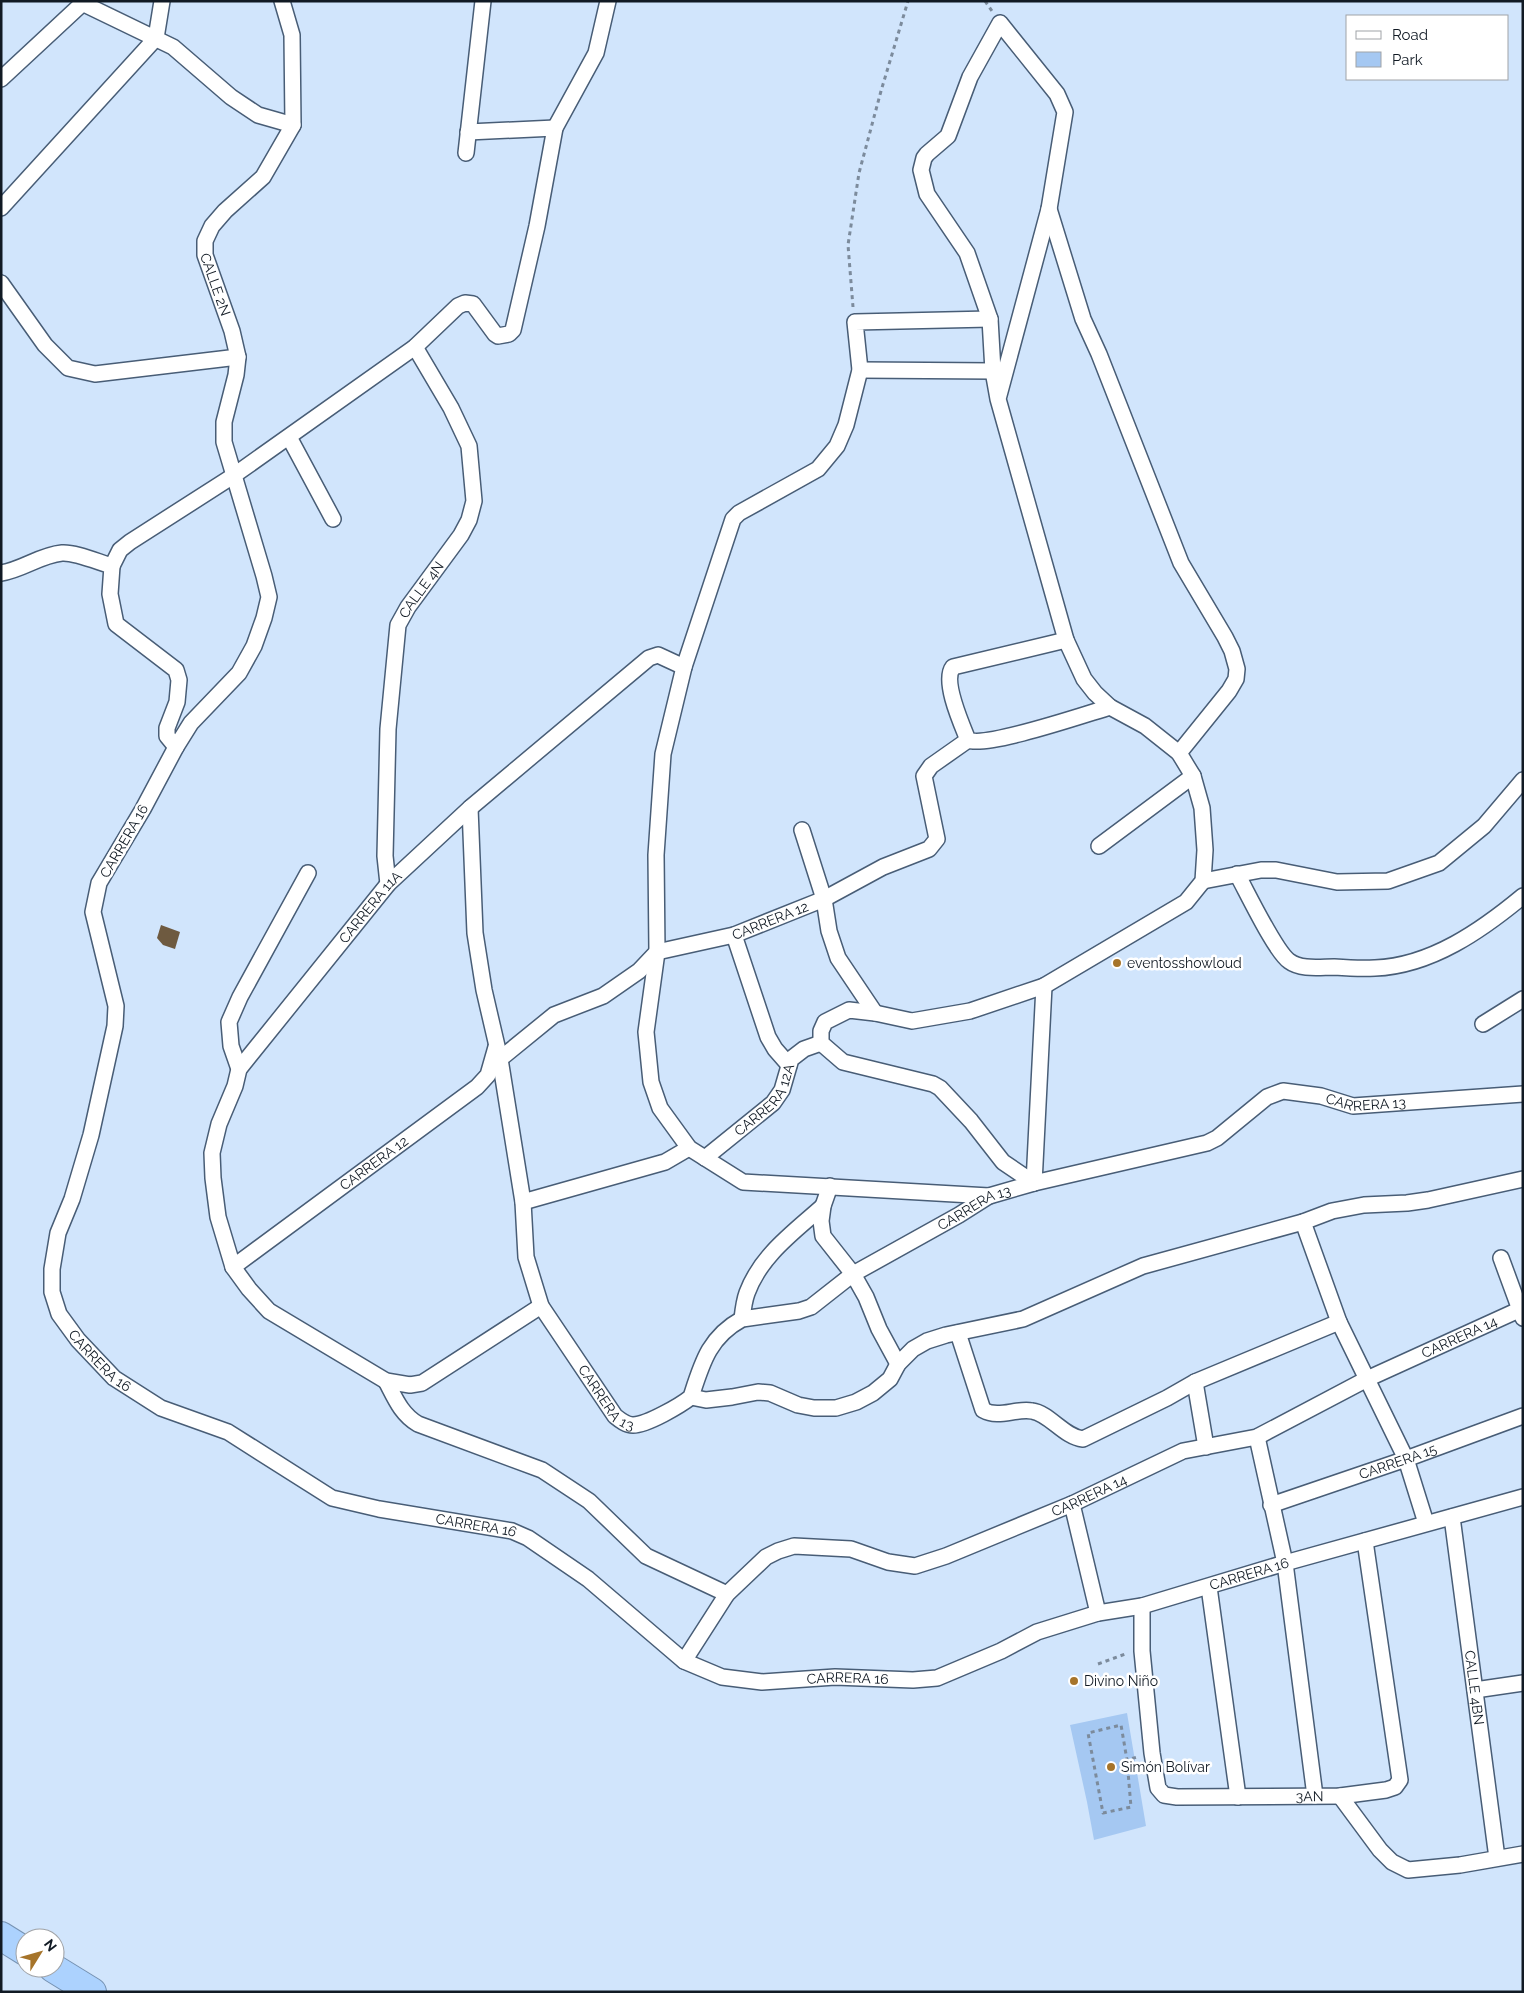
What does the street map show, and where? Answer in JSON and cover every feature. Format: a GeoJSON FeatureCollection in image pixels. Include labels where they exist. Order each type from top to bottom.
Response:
{"type":"FeatureCollection","features":[{"type":"Feature","properties":{"kind":"highway"},"geometry":{"type":"LineString","coordinates":[[1,1936],[15,1945]]}},
{"type":"Feature","properties":{"kind":"highway"},"geometry":{"type":"LineString","coordinates":[[65,1975],[92,1992]]}},
{"type":"Feature","properties":{"kind":"street"},"geometry":{"type":"LineString","coordinates":[[1,208],[156,38],[162,1]]}},
{"type":"Feature","properties":{"kind":"street"},"geometry":{"type":"LineString","coordinates":[[1,79],[85,2],[173,47],[231,96],[258,115],[293,125],[292,35],[282,1]]}},
{"type":"Feature","properties":{"kind":"street"},"geometry":{"type":"LineString","coordinates":[[466,153],[483,1]]}},
{"type":"Feature","properties":{"kind":"street"},"geometry":{"type":"LineString","coordinates":[[176,748],[167,736],[166,728],[177,702],[179,680],[176,670],[116,624],[110,594],[112,566],[120,550],[233,476],[415,347],[458,306],[466,303],[475,306],[498,336],[509,334],[513,330],[537,226],[555,128],[596,53],[608,1]]}},
{"type":"Feature","properties":{"kind":"street"},"geometry":{"type":"LineString","coordinates":[[998,399],[1049,209],[1064,112],[1057,94],[1000,23],[970,77],[948,136],[927,154],[921,170],[927,194],[967,253],[990,319],[993,371],[998,399],[1066,640],[1084,679],[1095,693],[1110,707],[1145,726],[1179,753],[1192,776],[1202,808],[1205,850],[1203,881],[1186,902],[1044,986],[970,1011],[924,1020],[912,1021],[875,1013],[849,1010],[825,1022],[821,1031],[821,1043],[843,1062],[933,1084],[940,1088],[971,1121],[1003,1162],[1034,1183]]}},
{"type":"Feature","properties":{"kind":"street","name":"CALLE 2N"},"geometry":{"type":"LineString","coordinates":[[200,713],[239,673],[254,646],[269,597],[224,442],[224,422],[236,375],[238,357],[232,331],[205,255],[205,240],[212,226],[225,211],[263,177],[293,125]]}},
{"type":"Feature","properties":{"kind":"street"},"geometry":{"type":"LineString","coordinates":[[468,132],[555,128]]}},
{"type":"Feature","properties":{"kind":"street"},"geometry":{"type":"LineString","coordinates":[[1049,209],[1083,318],[1181,563],[1226,637],[1237,669],[1236,679],[1229,691],[1179,753]]}},
{"type":"Feature","properties":{"kind":"street"},"geometry":{"type":"LineString","coordinates":[[1,283],[45,345],[68,368],[95,374],[238,357]]}},
{"type":"Feature","properties":{"kind":"street"},"geometry":{"type":"LineString","coordinates":[[989,1196],[743,1182],[689,1148],[660,1108],[651,1082],[646,1032],[657,952],[656,856],[663,754],[684,667],[733,519],[740,513],[818,469],[837,446],[846,425],[860,370],[855,322],[990,319]]}},
{"type":"Feature","properties":{"kind":"street","name":"CALLE 4N"},"geometry":{"type":"LineString","coordinates":[[388,884],[385,856],[388,729],[398,625],[402,616],[461,535],[469,520],[474,502],[469,446],[452,408],[415,347]]}},
{"type":"Feature","properties":{"kind":"street"},"geometry":{"type":"LineString","coordinates":[[860,370],[993,371]]}},
{"type":"Feature","properties":{"kind":"street"},"geometry":{"type":"LineString","coordinates":[[289,437],[333,520]]}},
{"type":"Feature","properties":{"kind":"street"},"geometry":{"type":"LineString","coordinates":[[1,573],[13,572],[50,556],[65,553],[112,566]]}},
{"type":"Feature","properties":{"kind":"street"},"geometry":{"type":"LineString","coordinates":[[1066,640],[953,667],[950,671],[950,680],[955,707],[968,740],[975,742],[1000,738],[1110,707]]}},
{"type":"Feature","properties":{"kind":"street","name":"CARRERA 11A"},"geometry":{"type":"LineString","coordinates":[[386,1381],[269,1311],[249,1289],[233,1267],[218,1217],[212,1153],[219,1124],[239,1069],[388,884],[470,808],[649,658],[658,655],[684,667]]}},
{"type":"Feature","properties":{"kind":"street","name":"CARRERA 16"},"geometry":{"type":"LineString","coordinates":[[200,713],[176,748],[143,809],[99,883],[93,912],[116,1006],[115,1026],[91,1135],[72,1199],[58,1233],[52,1269],[52,1292],[59,1314],[78,1340],[114,1378],[161,1408],[228,1432],[332,1498],[379,1509],[512,1531],[528,1538],[588,1579],[684,1661],[722,1677],[762,1682],[835,1677],[913,1680],[938,1678],[1001,1651],[1037,1632],[1098,1613],[1142,1606],[1426,1523],[1523,1498]]}},
{"type":"Feature","properties":{"kind":"street","name":"CARRERA 12"},"geometry":{"type":"LineString","coordinates":[[657,952],[734,935],[824,899],[883,867],[930,850],[937,839],[924,776],[931,766],[968,740]]}},
{"type":"Feature","properties":{"kind":"street"},"geometry":{"type":"LineString","coordinates":[[1099,846],[1192,776]]}},
{"type":"Feature","properties":{"kind":"street"},"geometry":{"type":"LineString","coordinates":[[1203,881],[1261,870],[1276,870],[1337,882],[1388,881],[1439,863],[1484,826],[1523,780]]}},
{"type":"Feature","properties":{"kind":"street"},"geometry":{"type":"LineString","coordinates":[[386,1381],[410,1385],[422,1383],[541,1306],[526,1257],[523,1202],[498,1053],[484,990],[475,933],[470,808]]}},
{"type":"Feature","properties":{"kind":"street"},"geometry":{"type":"LineString","coordinates":[[802,830],[824,899],[829,931],[838,958],[875,1013]]}},
{"type":"Feature","properties":{"kind":"street"},"geometry":{"type":"LineString","coordinates":[[239,1069],[231,1046],[229,1022],[240,997],[308,873]]}},
{"type":"Feature","properties":{"kind":"street"},"geometry":{"type":"LineString","coordinates":[[1237,874],[1278,950],[1288,961],[1307,967],[1377,968],[1409,962],[1443,950],[1498,917],[1523,896]]}},
{"type":"Feature","properties":{"kind":"street"},"geometry":{"type":"LineString","coordinates":[[734,935],[768,1037],[775,1050],[789,1065]]}},
{"type":"Feature","properties":{"kind":"street"},"geometry":{"type":"LineString","coordinates":[[498,1053],[554,1015],[596,1000],[608,993],[639,971],[657,952]]}},
{"type":"Feature","properties":{"kind":"street"},"geometry":{"type":"LineString","coordinates":[[1034,1183],[1044,986]]}},
{"type":"Feature","properties":{"kind":"street"},"geometry":{"type":"LineString","coordinates":[[1483,1024],[1523,999]]}},
{"type":"Feature","properties":{"kind":"street","name":"CARRERA 12A"},"geometry":{"type":"LineString","coordinates":[[705,1158],[773,1103],[782,1090],[790,1060],[804,1049],[821,1043]]}},
{"type":"Feature","properties":{"kind":"street","name":"CARRERA 12"},"geometry":{"type":"LineString","coordinates":[[233,1267],[478,1087],[488,1075],[498,1053]]}},
{"type":"Feature","properties":{"kind":"street","name":"CARRERA 13"},"geometry":{"type":"LineString","coordinates":[[742,1319],[763,1318],[811,1307],[853,1274],[959,1215],[989,1196],[1034,1183],[1207,1143],[1217,1138],[1266,1097],[1283,1091],[1321,1096],[1353,1106],[1523,1094]]}},
{"type":"Feature","properties":{"kind":"street"},"geometry":{"type":"LineString","coordinates":[[523,1202],[665,1162],[689,1148]]}},
{"type":"Feature","properties":{"kind":"street"},"geometry":{"type":"LineString","coordinates":[[823,1206],[774,1249],[757,1272],[746,1294],[742,1319],[727,1329],[706,1354],[691,1396],[706,1400],[758,1392],[770,1393],[798,1405],[814,1408],[836,1408],[856,1402],[873,1392],[890,1379],[898,1364],[913,1349],[927,1341],[1023,1320],[1143,1266],[1303,1222],[1332,1211],[1364,1205],[1428,1200],[1523,1179]]}},
{"type":"Feature","properties":{"kind":"street"},"geometry":{"type":"LineString","coordinates":[[830,1186],[820,1221],[823,1236],[853,1274],[898,1364]]}},
{"type":"Feature","properties":{"kind":"street"},"geometry":{"type":"LineString","coordinates":[[1303,1222],[1339,1322],[1406,1459],[1426,1523]]}},
{"type":"Feature","properties":{"kind":"street"},"geometry":{"type":"LineString","coordinates":[[1502,1258],[1522,1312]]}},
{"type":"Feature","properties":{"kind":"street","name":"CARRERA 13"},"geometry":{"type":"LineString","coordinates":[[541,1306],[615,1416],[623,1423],[633,1426],[648,1422],[691,1396]]}},
{"type":"Feature","properties":{"kind":"street","name":"CARRERA 14"},"geometry":{"type":"LineString","coordinates":[[684,1661],[727,1594],[766,1557],[794,1546],[851,1549],[888,1562],[915,1566],[946,1556],[1072,1504],[1183,1451],[1257,1436],[1367,1379],[1522,1312]]}},
{"type":"Feature","properties":{"kind":"street"},"geometry":{"type":"LineString","coordinates":[[958,1333],[983,1410],[991,1415],[1034,1411],[1078,1439],[1083,1439],[1107,1429],[1195,1382],[1339,1322]]}},
{"type":"Feature","properties":{"kind":"street"},"geometry":{"type":"LineString","coordinates":[[386,1381],[399,1407],[408,1418],[418,1424],[542,1470],[589,1501],[646,1556],[727,1594]]}},
{"type":"Feature","properties":{"kind":"street"},"geometry":{"type":"LineString","coordinates":[[1195,1382],[1206,1447]]}},
{"type":"Feature","properties":{"kind":"street","name":"CARRERA 15"},"geometry":{"type":"LineString","coordinates":[[1271,1505],[1406,1459],[1523,1416]]}},
{"type":"Feature","properties":{"kind":"street"},"geometry":{"type":"LineString","coordinates":[[1257,1436],[1285,1563],[1316,1796]]}},
{"type":"Feature","properties":{"kind":"street"},"geometry":{"type":"LineString","coordinates":[[1072,1504],[1098,1613]]}},
{"type":"Feature","properties":{"kind":"street","name":"CALLE 4BN"},"geometry":{"type":"LineString","coordinates":[[1452,1517],[1497,1858]]}},
{"type":"Feature","properties":{"kind":"street","name":"3AN"},"geometry":{"type":"LineString","coordinates":[[1142,1606],[1142,1651],[1152,1753],[1158,1788],[1164,1795],[1177,1797],[1340,1796],[1386,1790],[1395,1787],[1400,1780],[1366,1541]]}},
{"type":"Feature","properties":{"kind":"street"},"geometry":{"type":"LineString","coordinates":[[1208,1587],[1238,1797]]}},
{"type":"Feature","properties":{"kind":"street"},"geometry":{"type":"LineString","coordinates":[[1475,1690],[1523,1683]]}},
{"type":"Feature","properties":{"kind":"street"},"geometry":{"type":"LineString","coordinates":[[1340,1796],[1380,1850],[1392,1862],[1408,1870],[1460,1865],[1523,1854]]}},
{"type":"Feature","properties":{"kind":"path"},"geometry":{"type":"LineString","coordinates":[[855,322],[848,245],[859,173],[908,1]]}},
{"type":"Feature","properties":{"kind":"path"},"geometry":{"type":"LineString","coordinates":[[1098,1664],[1123,1654],[1142,1651]]}},
{"type":"Feature","properties":{"kind":"path"},"geometry":{"type":"LineString","coordinates":[[1121,1725],[1127,1760],[1131,1807],[1103,1813],[1088,1733],[1121,1725]]}},
{"type":"Feature","properties":{"kind":"path"},"geometry":{"type":"LineString","coordinates":[[1127,1760],[1152,1753]]}},
{"type":"Feature","properties":{"kind":"green space"},"geometry":{"type":"Polygon","coordinates":[[[1127,1713],[1146,1826],[1094,1840],[1070,1725],[1127,1713]]]}},
{"type":"Feature","properties":{"kind":"building"},"geometry":{"type":"Polygon","coordinates":[[[161,925],[180,932],[175,949],[163,945],[157,938],[161,925]]]}},
{"type":"Feature","properties":{"kind":"place","name":"eventosshowloud"},"geometry":{"type":"Point","coordinates":[1117,963]}},
{"type":"Feature","properties":{"kind":"place","name":"Divino Niño"},"geometry":{"type":"Point","coordinates":[1074,1681]}},
{"type":"Feature","properties":{"kind":"place","name":"Simón Bolívar"},"geometry":{"type":"Point","coordinates":[1111,1767]}}]}
